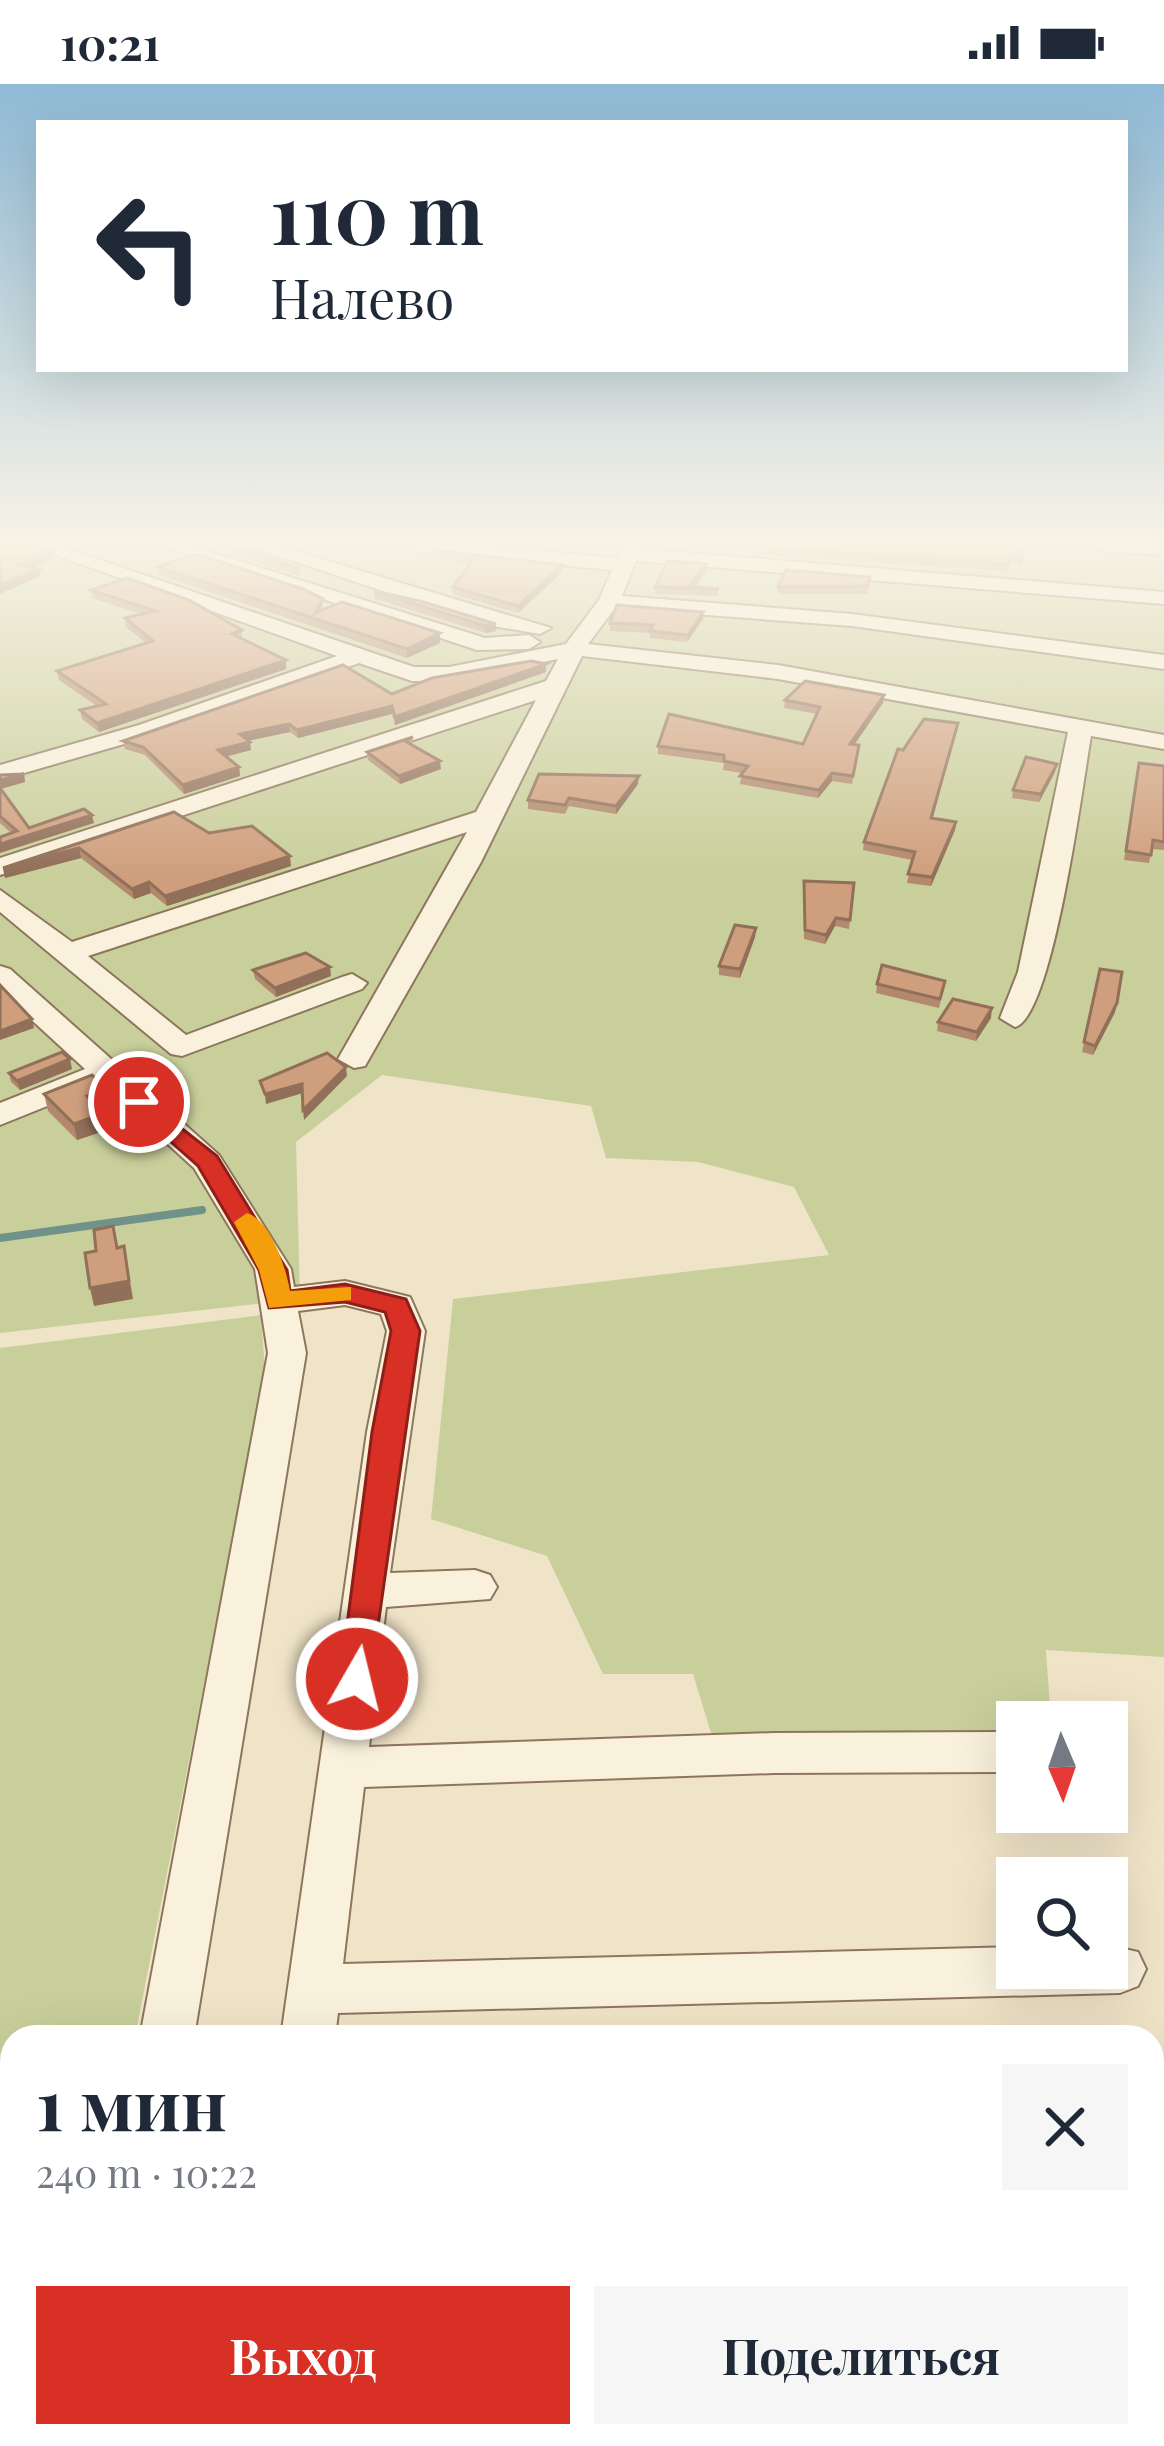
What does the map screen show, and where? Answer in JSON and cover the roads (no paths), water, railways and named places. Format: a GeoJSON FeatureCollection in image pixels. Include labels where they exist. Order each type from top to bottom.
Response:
{"type":"FeatureCollection","features":[{"type":"Feature","properties":{"kind":"street"},"geometry":{"type":"LineString","coordinates":[[0,773],[147,730],[359,655]]}},
{"type":"Feature","properties":{"kind":"street"},"geometry":{"type":"LineString","coordinates":[[361,655],[412,674],[449,674],[528,655]]}},
{"type":"Feature","properties":{"kind":"street"},"geometry":{"type":"LineString","coordinates":[[354,1059],[468,862],[486,817],[573,655]]}},
{"type":"Feature","properties":{"kind":"street"},"geometry":{"type":"LineString","coordinates":[[661,655],[1164,742]]}},
{"type":"Feature","properties":{"kind":"street"},"geometry":{"type":"LineString","coordinates":[[1114,655],[1164,662]]}},
{"type":"Feature","properties":{"kind":"street"},"geometry":{"type":"LineString","coordinates":[[0,867],[558,685]]}},
{"type":"Feature","properties":{"kind":"street"},"geometry":{"type":"LineString","coordinates":[[1015,1018],[1033,972],[1081,728]]}},
{"type":"Feature","properties":{"kind":"street"},"geometry":{"type":"LineString","coordinates":[[64,954],[486,817]]}},
{"type":"Feature","properties":{"kind":"street"},"geometry":{"type":"LineString","coordinates":[[0,898],[182,1047],[352,982]]}},
{"type":"Feature","properties":{"kind":"street"},"geometry":{"type":"LineString","coordinates":[[1,976],[208,1162],[273,1270],[287,1353],[169,2025]]}},
{"type":"Feature","properties":{"kind":"street"},"geometry":{"type":"LineString","coordinates":[[0,1115],[104,1072]]}},
{"type":"Feature","properties":{"kind":"street"},"geometry":{"type":"LineString","coordinates":[[278,1301],[345,1293],[397,1306],[406,1331],[387,1432],[312,2013],[996,1976]]}},
{"type":"Feature","properties":{"kind":"street"},"geometry":{"type":"LineString","coordinates":[[369,1591],[475,1587]]}},
{"type":"Feature","properties":{"kind":"street"},"geometry":{"type":"LineString","coordinates":[[345,1768],[774,1753],[996,1752]]}},
{"type":"Feature","properties":{"kind":"waterway"},"geometry":{"type":"LineString","coordinates":[[0,1238],[202,1210]]}}]}
